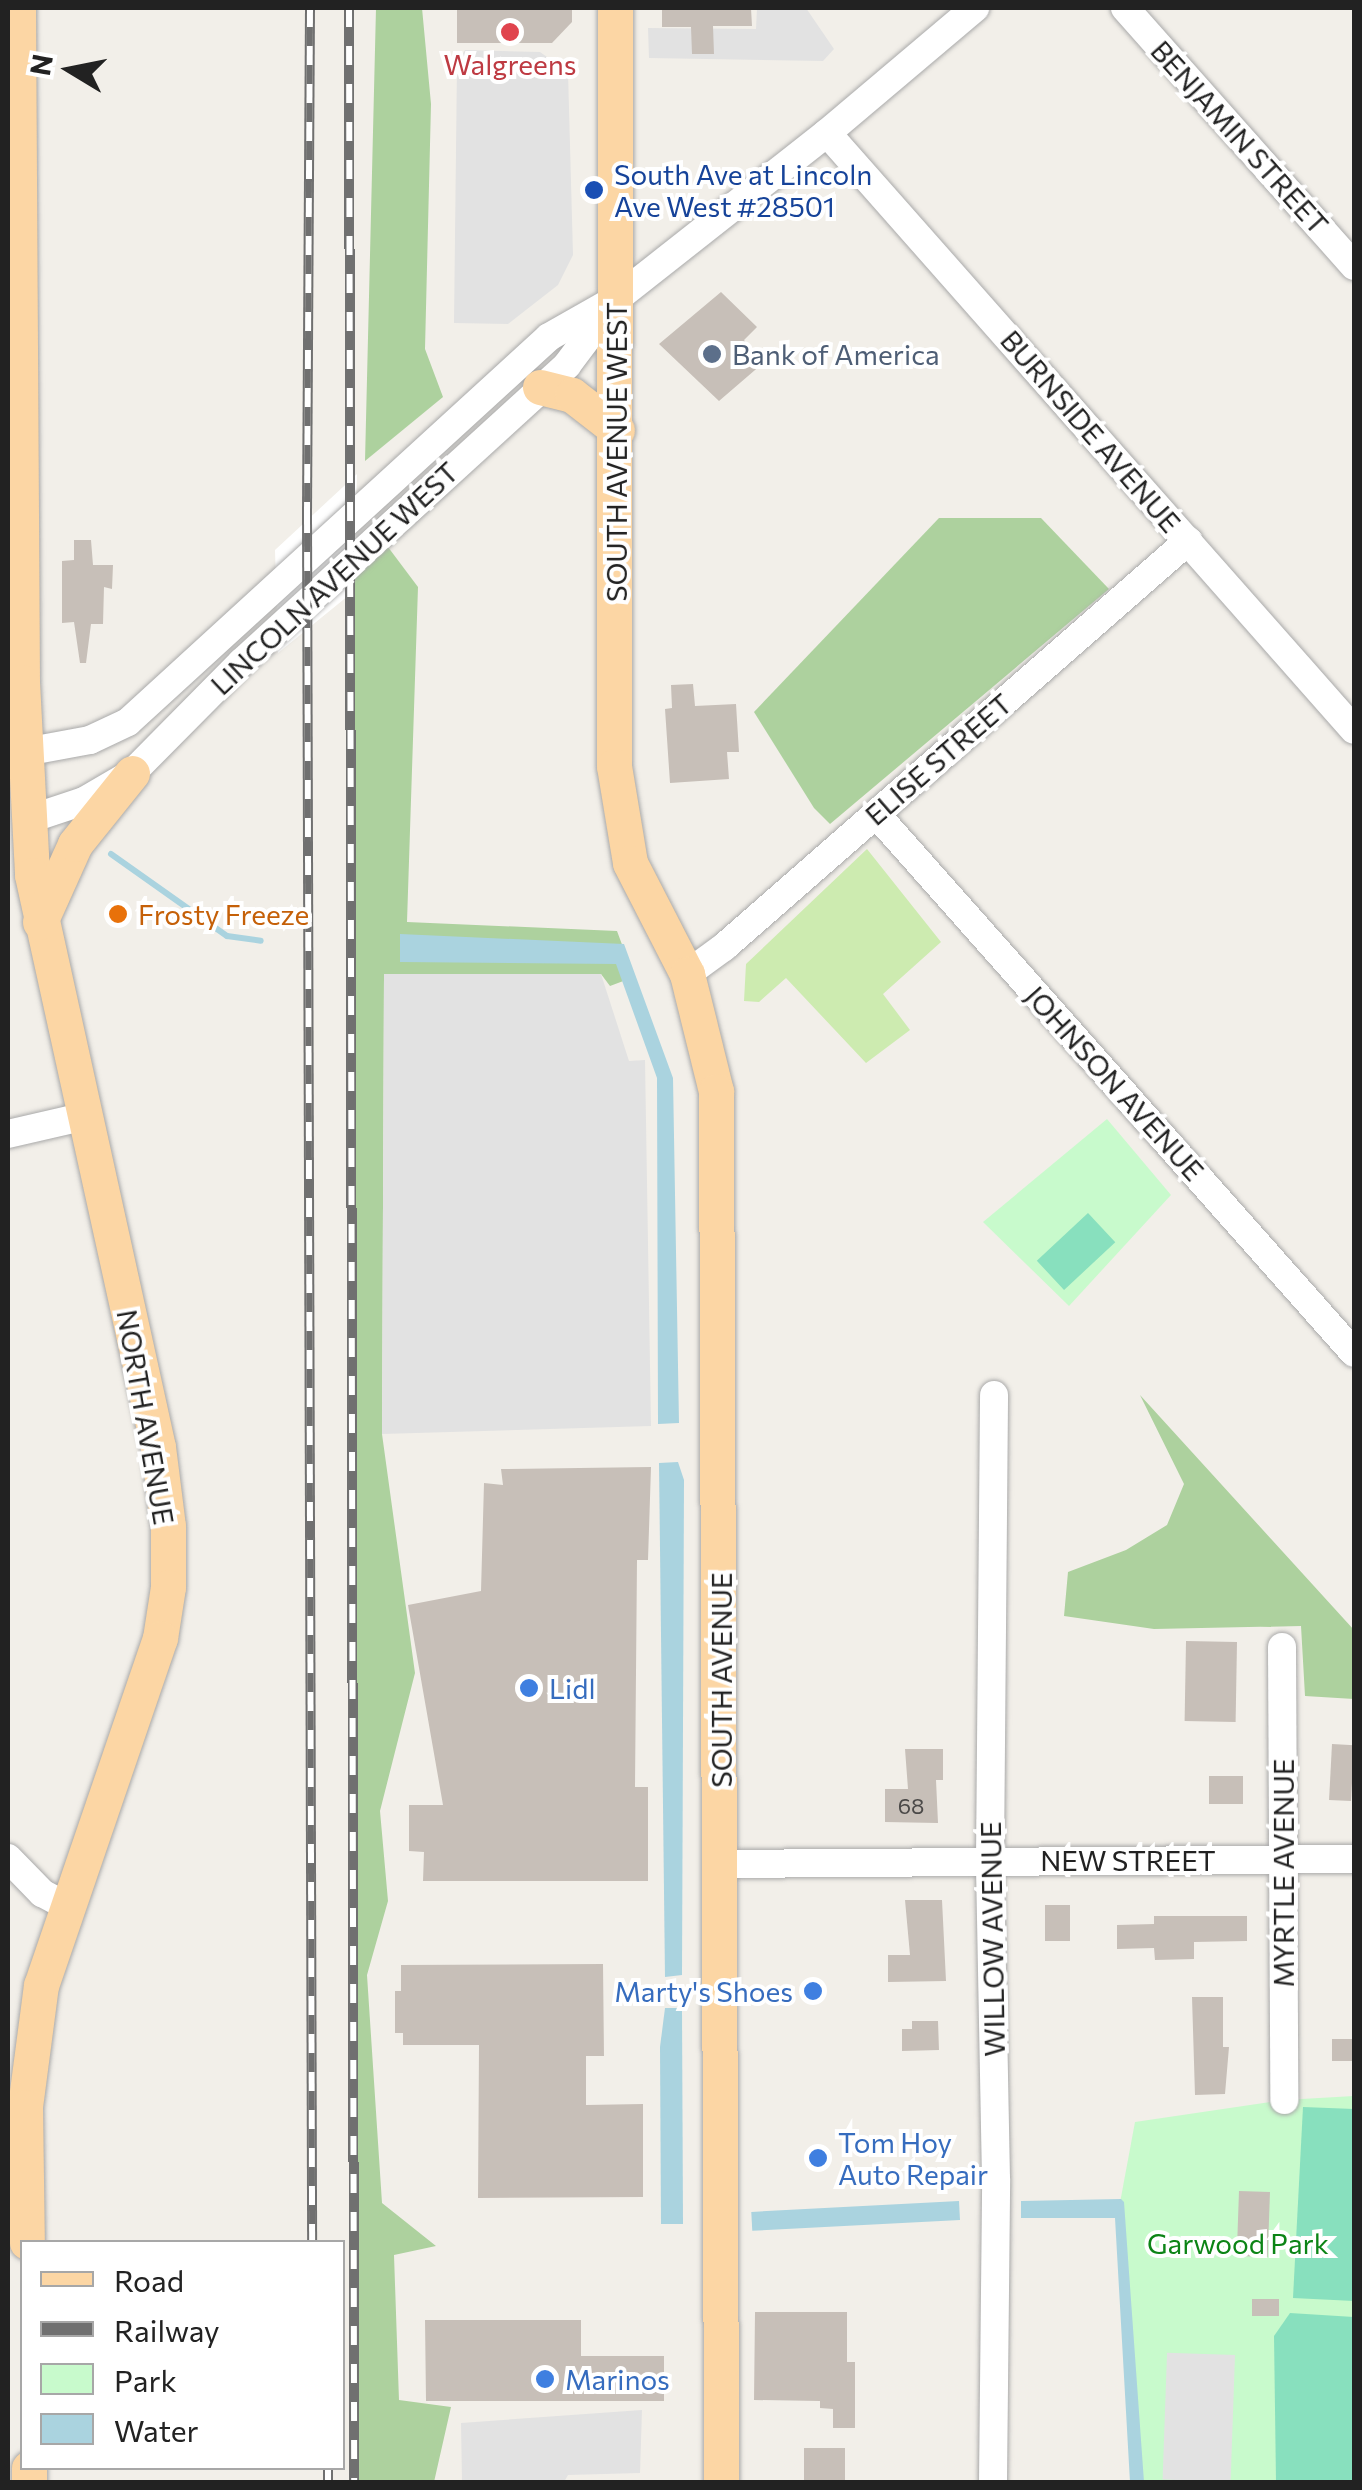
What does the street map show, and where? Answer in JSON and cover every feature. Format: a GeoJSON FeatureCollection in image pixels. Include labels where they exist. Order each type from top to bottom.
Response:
{"type":"FeatureCollection","features":[{"type":"Feature","properties":{"kind":"main road","name":"NORTH AVENUE"},"geometry":{"type":"LineString","coordinates":[[18,8],[27,820],[40,923],[158,1447],[168,1526],[168,1587],[144,1692],[41,1985],[25,2106],[27,2240]]}},
{"type":"Feature","properties":{"kind":"main road","name":"SOUTH AVENUE WEST"},"geometry":{"type":"LineString","coordinates":[[615,8],[614,766],[620,826],[630,863],[645,892]]}},
{"type":"Feature","properties":{"kind":"main road"},"geometry":{"type":"LineString","coordinates":[[540,387],[572,396],[617,430]]}},
{"type":"Feature","properties":{"kind":"main road"},"geometry":{"type":"LineString","coordinates":[[40,923],[75,844],[132,773]]}},
{"type":"Feature","properties":{"kind":"main road","name":"SOUTH AVENUE"},"geometry":{"type":"LineString","coordinates":[[645,892],[686,974],[716,1091],[722,1864],[721,2482]]}},
{"type":"Feature","properties":{"kind":"street","name":"LINCOLN AVENUE WEST"},"geometry":{"type":"LineString","coordinates":[[25,752],[90,740],[128,722],[549,337],[616,300],[827,133],[975,8]]}},
{"type":"Feature","properties":{"kind":"street","name":"BENJAMIN STREET"},"geometry":{"type":"LineString","coordinates":[[1126,8],[1354,266]]}},
{"type":"Feature","properties":{"kind":"street","name":"BURNSIDE AVENUE"},"geometry":{"type":"LineString","coordinates":[[827,133],[1353,724]]}},
{"type":"Feature","properties":{"kind":"street","name":"LINCOLN AVENUE WEST"},"geometry":{"type":"LineString","coordinates":[[27,820],[84,801],[132,773],[242,662],[567,365],[616,300]]}},
{"type":"Feature","properties":{"kind":"street","name":"ELISE STREET"},"geometry":{"type":"LineString","coordinates":[[686,974],[1188,541]]}},
{"type":"Feature","properties":{"kind":"street","name":"JOHNSON AVENUE"},"geometry":{"type":"LineString","coordinates":[[876,814],[1354,1353]]}},
{"type":"Feature","properties":{"kind":"street"},"geometry":{"type":"LineString","coordinates":[[8,1134],[86,1116]]}},
{"type":"Feature","properties":{"kind":"street","name":"WILLOW AVENUE"},"geometry":{"type":"LineString","coordinates":[[993,2482],[996,2179],[990,1859],[994,1395]]}},
{"type":"Feature","properties":{"kind":"street","name":"MYRTLE AVENUE"},"geometry":{"type":"LineString","coordinates":[[1282,1646],[1284,2100]]}},
{"type":"Feature","properties":{"kind":"street"},"geometry":{"type":"LineString","coordinates":[[8,1858],[42,1892],[66,1906]]}},
{"type":"Feature","properties":{"kind":"street","name":"NEW STREET"},"geometry":{"type":"LineString","coordinates":[[722,1864],[1354,1859]]}},
{"type":"Feature","properties":{"kind":"green space"},"geometry":{"type":"Polygon","coordinates":[[[376,8],[422,8],[431,104],[425,349],[443,397],[365,461],[376,8]]]}},
{"type":"Feature","properties":{"kind":"green space"},"geometry":{"type":"Polygon","coordinates":[[[939,518],[1041,518],[1109,589],[830,824],[814,808],[754,712],[939,518]]]}},
{"type":"Feature","properties":{"kind":"green space"},"geometry":{"type":"Polygon","coordinates":[[[382,539],[418,587],[407,922],[617,931],[634,977],[610,986],[601,974],[384,975],[382,1434],[415,1673],[380,1811],[388,1901],[367,1975],[382,2203],[436,2246],[394,2255],[399,2400],[451,2407],[434,2482],[355,2482],[350,558],[382,539]]]}},
{"type":"Feature","properties":{"kind":"green space"},"geometry":{"type":"Polygon","coordinates":[[[867,849],[941,942],[883,994],[910,1030],[866,1063],[786,978],[759,1002],[744,1001],[746,964],[867,849]]]}},
{"type":"Feature","properties":{"kind":"green space"},"geometry":{"type":"Polygon","coordinates":[[[1107,1119],[1171,1195],[1069,1306],[983,1222],[1107,1119]]]}},
{"type":"Feature","properties":{"kind":"green space"},"geometry":{"type":"Polygon","coordinates":[[[1088,1213],[1115,1242],[1064,1290],[1037,1261],[1088,1213]]]}},
{"type":"Feature","properties":{"kind":"green space"},"geometry":{"type":"Polygon","coordinates":[[[1140,1395],[1354,1630],[1354,1699],[1305,1696],[1301,1626],[1154,1629],[1064,1616],[1068,1572],[1126,1550],[1167,1525],[1184,1484],[1140,1395]]]}},
{"type":"Feature","properties":{"kind":"green space","name":"Garwood Park"},"geometry":{"type":"Polygon","coordinates":[[[1354,2096],[1354,2482],[1138,2482],[1119,2208],[1135,2122],[1284,2100],[1354,2096]]]}},
{"type":"Feature","properties":{"kind":"green space"},"geometry":{"type":"Polygon","coordinates":[[[1303,2107],[1354,2109],[1354,2301],[1293,2298],[1303,2107]]]}},
{"type":"Feature","properties":{"kind":"green space"},"geometry":{"type":"Polygon","coordinates":[[[1290,2313],[1354,2317],[1354,2482],[1276,2482],[1274,2336],[1290,2313]]]}},
{"type":"Feature","properties":{"kind":"shaded area"},"geometry":{"type":"Polygon","coordinates":[[[757,8],[806,8],[834,49],[823,61],[649,58],[648,28],[756,29],[757,8]]]}},
{"type":"Feature","properties":{"kind":"shaded area"},"geometry":{"type":"Polygon","coordinates":[[[465,50],[540,52],[568,72],[573,255],[558,285],[508,324],[454,323],[457,64],[465,50]]]}},
{"type":"Feature","properties":{"kind":"shaded area"},"geometry":{"type":"Polygon","coordinates":[[[384,974],[601,974],[629,1061],[645,1060],[651,1426],[382,1434],[384,974]]]}},
{"type":"Feature","properties":{"kind":"shaded area"},"geometry":{"type":"Polygon","coordinates":[[[1167,2353],[1235,2355],[1231,2482],[1163,2480],[1167,2353]]]}},
{"type":"Feature","properties":{"kind":"shaded area"},"geometry":{"type":"Polygon","coordinates":[[[642,2410],[640,2473],[568,2475],[564,2482],[462,2482],[461,2423],[642,2410]]]}},
{"type":"Feature","properties":{"kind":"water"},"geometry":{"type":"Polygon","coordinates":[[[400,934],[624,944],[673,1078],[679,1423],[658,1424],[657,1078],[616,964],[400,962],[400,934]]]}},
{"type":"Feature","properties":{"kind":"water"},"geometry":{"type":"Polygon","coordinates":[[[678,1462],[684,1480],[682,1975],[665,1977],[659,1463],[678,1462]]]}},
{"type":"Feature","properties":{"kind":"water"},"geometry":{"type":"Polygon","coordinates":[[[665,2008],[682,2008],[683,2224],[661,2224],[660,2047],[665,2008]]]}},
{"type":"Feature","properties":{"kind":"water"},"geometry":{"type":"Polygon","coordinates":[[[1121,2199],[1144,2482],[1130,2482],[1115,2218],[1021,2218],[1021,2201],[1121,2199]]]}},
{"type":"Feature","properties":{"kind":"water"},"geometry":{"type":"Polygon","coordinates":[[[959,2201],[960,2220],[752,2231],[751,2212],[959,2201]]]}},
{"type":"Feature","properties":{"kind":"pier"},"geometry":{"type":"Polygon","coordinates":[[[357,474],[354,591],[278,653],[275,550],[357,474]]]}},
{"type":"Feature","properties":{"kind":"building","name":"Walgreens"},"geometry":{"type":"Polygon","coordinates":[[[457,8],[572,8],[572,22],[552,43],[457,43],[457,8]]]}},
{"type":"Feature","properties":{"kind":"building"},"geometry":{"type":"Polygon","coordinates":[[[662,8],[751,8],[752,26],[713,26],[714,54],[692,54],[691,27],[662,27],[662,8]]]}},
{"type":"Feature","properties":{"kind":"building","name":"Bank of America"},"geometry":{"type":"Polygon","coordinates":[[[721,292],[757,327],[744,340],[762,364],[719,401],[659,344],[721,292]]]}},
{"type":"Feature","properties":{"kind":"building"},"geometry":{"type":"Polygon","coordinates":[[[74,540],[91,540],[93,565],[113,565],[112,589],[104,587],[103,624],[91,624],[86,663],[80,663],[74,622],[62,623],[62,561],[74,560],[74,540]]]}},
{"type":"Feature","properties":{"kind":"building"},"geometry":{"type":"Polygon","coordinates":[[[693,684],[695,706],[736,704],[739,752],[727,752],[729,779],[670,783],[665,709],[672,708],[671,685],[693,684]]]}},
{"type":"Feature","properties":{"kind":"building","name":"Lidl"},"geometry":{"type":"Polygon","coordinates":[[[651,1467],[648,1560],[637,1560],[635,1787],[648,1787],[648,1881],[423,1881],[424,1852],[409,1851],[409,1805],[443,1805],[408,1605],[481,1591],[484,1483],[503,1485],[501,1469],[651,1467]]]}},
{"type":"Feature","properties":{"kind":"building"},"geometry":{"type":"Polygon","coordinates":[[[1186,1641],[1237,1642],[1236,1722],[1185,1721],[1186,1641]]]}},
{"type":"Feature","properties":{"kind":"building"},"geometry":{"type":"Polygon","coordinates":[[[1332,1744],[1354,1745],[1351,1801],[1329,1800],[1332,1744]]]}},
{"type":"Feature","properties":{"kind":"building"},"geometry":{"type":"Polygon","coordinates":[[[905,1749],[943,1749],[943,1780],[936,1780],[938,1823],[885,1822],[885,1789],[908,1789],[905,1749]]]}},
{"type":"Feature","properties":{"kind":"building"},"geometry":{"type":"Polygon","coordinates":[[[1209,1776],[1243,1776],[1243,1804],[1209,1804],[1209,1776]]]}},
{"type":"Feature","properties":{"kind":"building"},"geometry":{"type":"Polygon","coordinates":[[[905,1900],[942,1900],[946,1981],[888,1982],[888,1955],[910,1955],[905,1900]]]}},
{"type":"Feature","properties":{"kind":"building"},"geometry":{"type":"Polygon","coordinates":[[[1045,1905],[1070,1905],[1070,1941],[1045,1941],[1045,1905]]]}},
{"type":"Feature","properties":{"kind":"building"},"geometry":{"type":"Polygon","coordinates":[[[1154,1916],[1247,1916],[1247,1941],[1194,1942],[1194,1959],[1155,1960],[1154,1948],[1117,1949],[1117,1925],[1154,1924],[1154,1916]]]}},
{"type":"Feature","properties":{"kind":"building"},"geometry":{"type":"Polygon","coordinates":[[[603,1964],[604,2056],[586,2056],[586,2105],[643,2104],[643,2197],[478,2198],[479,2045],[403,2045],[403,2033],[395,2033],[395,1991],[401,1991],[401,1965],[603,1964]]]}},
{"type":"Feature","properties":{"kind":"building"},"geometry":{"type":"Polygon","coordinates":[[[1192,1997],[1223,1997],[1223,2047],[1229,2047],[1225,2094],[1195,2095],[1192,1997]]]}},
{"type":"Feature","properties":{"kind":"building"},"geometry":{"type":"Polygon","coordinates":[[[912,2021],[938,2021],[939,2050],[902,2051],[902,2029],[912,2029],[912,2021]]]}},
{"type":"Feature","properties":{"kind":"building"},"geometry":{"type":"Polygon","coordinates":[[[1332,2039],[1354,2039],[1354,2061],[1332,2061],[1332,2039]]]}},
{"type":"Feature","properties":{"kind":"building"},"geometry":{"type":"Polygon","coordinates":[[[1239,2191],[1270,2192],[1268,2257],[1237,2256],[1239,2191]]]}},
{"type":"Feature","properties":{"kind":"building"},"geometry":{"type":"Polygon","coordinates":[[[1252,2299],[1279,2299],[1279,2316],[1252,2316],[1252,2299]]]}},
{"type":"Feature","properties":{"kind":"building"},"geometry":{"type":"Polygon","coordinates":[[[755,2312],[847,2312],[847,2362],[855,2362],[855,2428],[833,2428],[833,2409],[820,2408],[820,2401],[754,2400],[755,2312]]]}},
{"type":"Feature","properties":{"kind":"building","name":"Marinos"},"geometry":{"type":"Polygon","coordinates":[[[425,2320],[581,2320],[581,2356],[664,2356],[664,2401],[426,2401],[425,2320]]]}},
{"type":"Feature","properties":{"kind":"building"},"geometry":{"type":"Polygon","coordinates":[[[804,2448],[845,2448],[845,2482],[804,2482],[804,2448]]]}},
{"type":"Feature","properties":{"kind":"waterway"},"geometry":{"type":"LineString","coordinates":[[111,854],[227,936],[261,941]]}},
{"type":"Feature","properties":{"kind":"railway"},"geometry":{"type":"LineString","coordinates":[[310,8],[307,514],[312,2240]]}},
{"type":"Feature","properties":{"kind":"railway"},"geometry":{"type":"LineString","coordinates":[[349,8],[354,2482]]}},
{"type":"Feature","properties":{"kind":"railway"},"geometry":{"type":"LineString","coordinates":[[328,2470],[328,2482]]}},
{"type":"Feature","properties":{"kind":"place","name":"Walgreens"},"geometry":{"type":"Point","coordinates":[510,32]}},
{"type":"Feature","properties":{"kind":"place","name":"South Ave at Lincoln Ave West #28501"},"geometry":{"type":"Point","coordinates":[594,190]}},
{"type":"Feature","properties":{"kind":"place","name":"Bank of America"},"geometry":{"type":"Point","coordinates":[712,354]}},
{"type":"Feature","properties":{"kind":"place","name":"Frosty Freeze"},"geometry":{"type":"Point","coordinates":[118,914]}},
{"type":"Feature","properties":{"kind":"place","name":"Lidl"},"geometry":{"type":"Point","coordinates":[529,1688]}},
{"type":"Feature","properties":{"kind":"place","name":"Marty's Shoes"},"geometry":{"type":"Point","coordinates":[813,1991]}},
{"type":"Feature","properties":{"kind":"place","name":"Tom Hoy Auto Repair"},"geometry":{"type":"Point","coordinates":[818,2158]}},
{"type":"Feature","properties":{"kind":"place","name":"Marinos"},"geometry":{"type":"Point","coordinates":[545,2379]}}]}
